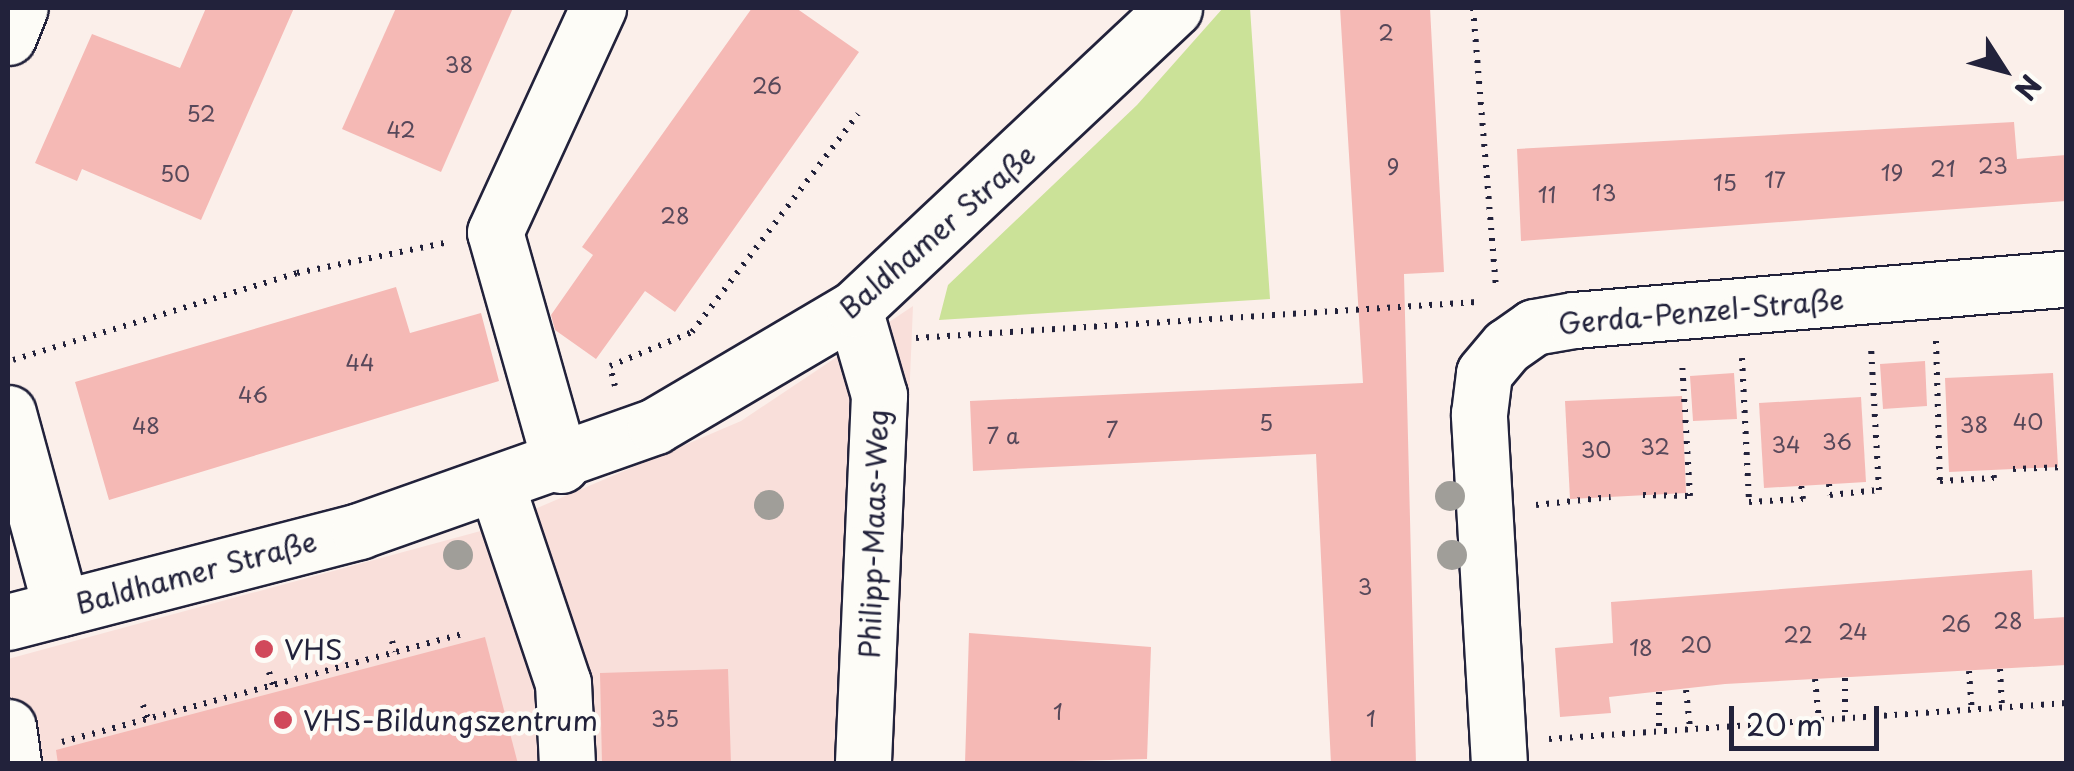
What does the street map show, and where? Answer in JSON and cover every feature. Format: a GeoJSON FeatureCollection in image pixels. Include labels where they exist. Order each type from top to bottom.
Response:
{"type":"FeatureCollection","features":[{"type":"Feature","properties":{"kind":"street"},"geometry":{"type":"LineString","coordinates":[[8,36],[20,8]]}},
{"type":"Feature","properties":{"kind":"street"},"geometry":{"type":"LineString","coordinates":[[561,465],[495,232],[598,8]]}},
{"type":"Feature","properties":{"kind":"street","name":"Baldhamer Straße"},"geometry":{"type":"LineString","coordinates":[[8,622],[496,486],[561,465],[655,426],[854,309],[1174,8]]}},
{"type":"Feature","properties":{"kind":"street","name":"Gerda-Penzel-Straße"},"geometry":{"type":"LineString","coordinates":[[1498,753],[1485,508],[1484,373],[1507,346],[1534,327],[2066,279]]}},
{"type":"Feature","properties":{"kind":"street","name":"Philipp-Maas-Weg"},"geometry":{"type":"LineString","coordinates":[[854,309],[878,394],[863,764]]}},
{"type":"Feature","properties":{"kind":"street","name":"Baldhamer Straße"},"geometry":{"type":"LineString","coordinates":[[8,412],[60,608]]}},
{"type":"Feature","properties":{"kind":"street"},"geometry":{"type":"LineString","coordinates":[[496,486],[563,682],[567,764]]}},
{"type":"Feature","properties":{"kind":"street"},"geometry":{"type":"LineString","coordinates":[[8,726],[38,753]]}},
{"type":"Feature","properties":{"kind":"path"},"geometry":{"type":"LineString","coordinates":[[854,309],[920,340],[1497,300],[1473,8]]}},
{"type":"Feature","properties":{"kind":"path"},"geometry":{"type":"LineString","coordinates":[[619,401],[610,366],[692,332],[858,114]]}},
{"type":"Feature","properties":{"kind":"path"},"geometry":{"type":"LineString","coordinates":[[8,362],[297,274],[495,232]]}},
{"type":"Feature","properties":{"kind":"path"},"geometry":{"type":"LineString","coordinates":[[1935,290],[1940,481],[1994,478],[1993,470]]}},
{"type":"Feature","properties":{"kind":"path"},"geometry":{"type":"LineString","coordinates":[[1829,484],[1830,495],[1879,490],[1868,295]]}},
{"type":"Feature","properties":{"kind":"path"},"geometry":{"type":"LineString","coordinates":[[1740,306],[1749,502],[1803,498],[1801,486]]}},
{"type":"Feature","properties":{"kind":"path"},"geometry":{"type":"LineString","coordinates":[[1643,495],[1690,496],[1679,312]]}},
{"type":"Feature","properties":{"kind":"path"},"geometry":{"type":"LineString","coordinates":[[2013,468],[2066,467]]}},
{"type":"Feature","properties":{"kind":"path"},"geometry":{"type":"LineString","coordinates":[[1485,508],[1611,497]]}},
{"type":"Feature","properties":{"kind":"path"},"geometry":{"type":"LineString","coordinates":[[38,753],[148,719],[463,634]]}},
{"type":"Feature","properties":{"kind":"path"},"geometry":{"type":"LineString","coordinates":[[392,641],[395,652]]}},
{"type":"Feature","properties":{"kind":"path"},"geometry":{"type":"LineString","coordinates":[[2000,669],[2002,708]]}},
{"type":"Feature","properties":{"kind":"path"},"geometry":{"type":"LineString","coordinates":[[1970,670],[1972,710]]}},
{"type":"Feature","properties":{"kind":"path"},"geometry":{"type":"LineString","coordinates":[[269,672],[274,684]]}},
{"type":"Feature","properties":{"kind":"path"},"geometry":{"type":"LineString","coordinates":[[1845,678],[1845,720]]}},
{"type":"Feature","properties":{"kind":"path"},"geometry":{"type":"LineString","coordinates":[[1815,679],[1819,721]]}},
{"type":"Feature","properties":{"kind":"path"},"geometry":{"type":"LineString","coordinates":[[1686,690],[1690,730]]}},
{"type":"Feature","properties":{"kind":"path"},"geometry":{"type":"LineString","coordinates":[[1658,692],[1660,732]]}},
{"type":"Feature","properties":{"kind":"path"},"geometry":{"type":"LineString","coordinates":[[1498,753],[1660,732],[2066,703]]}},
{"type":"Feature","properties":{"kind":"path"},"geometry":{"type":"LineString","coordinates":[[143,705],[148,719]]}},
{"type":"Feature","properties":{"kind":"shaded area"},"geometry":{"type":"Polygon","coordinates":[[[913,306],[894,763],[8,764],[8,659],[488,529],[741,421],[913,306]]]}},
{"type":"Feature","properties":{"kind":"green space"},"geometry":{"type":"Polygon","coordinates":[[[1223,8],[1250,8],[1270,299],[939,320],[948,285],[1137,105],[1223,8]]]}},
{"type":"Feature","properties":{"kind":"building"},"geometry":{"type":"Polygon","coordinates":[[[206,8],[294,8],[201,220],[82,169],[77,181],[35,163],[92,34],[180,68],[206,8]]]}},
{"type":"Feature","properties":{"kind":"building"},"geometry":{"type":"Polygon","coordinates":[[[396,8],[513,8],[441,172],[342,129],[396,8]]]}},
{"type":"Feature","properties":{"kind":"building"},"geometry":{"type":"Polygon","coordinates":[[[752,8],[796,8],[859,52],[675,312],[645,291],[596,359],[555,330],[551,315],[593,255],[582,247],[752,8]]]}},
{"type":"Feature","properties":{"kind":"building"},"geometry":{"type":"Polygon","coordinates":[[[1340,8],[1430,8],[1444,272],[1404,274],[1416,764],[1331,764],[1316,454],[973,471],[970,401],[1363,383],[1340,8]]]}},
{"type":"Feature","properties":{"kind":"building"},"geometry":{"type":"Polygon","coordinates":[[[2014,122],[2017,159],[2066,155],[2066,201],[1521,241],[1517,149],[2014,122]]]}},
{"type":"Feature","properties":{"kind":"building"},"geometry":{"type":"Polygon","coordinates":[[[396,287],[410,333],[481,313],[499,381],[109,500],[75,382],[396,287]]]}},
{"type":"Feature","properties":{"kind":"building"},"geometry":{"type":"Polygon","coordinates":[[[1925,361],[1927,406],[1883,409],[1880,364],[1925,361]]]}},
{"type":"Feature","properties":{"kind":"building"},"geometry":{"type":"Polygon","coordinates":[[[1734,373],[1737,419],[1693,421],[1690,376],[1734,373]]]}},
{"type":"Feature","properties":{"kind":"building"},"geometry":{"type":"Polygon","coordinates":[[[2053,373],[2058,467],[1949,472],[1945,378],[2053,373]]]}},
{"type":"Feature","properties":{"kind":"building"},"geometry":{"type":"Polygon","coordinates":[[[1682,396],[1686,493],[1570,499],[1565,401],[1682,396]]]}},
{"type":"Feature","properties":{"kind":"building"},"geometry":{"type":"Polygon","coordinates":[[[1861,397],[1866,482],[1764,488],[1759,403],[1861,397]]]}},
{"type":"Feature","properties":{"kind":"building"},"geometry":{"type":"Polygon","coordinates":[[[2032,570],[2034,619],[2066,617],[2066,665],[1725,684],[1609,697],[1611,713],[1560,717],[1555,648],[1613,643],[1611,602],[2032,570]]]}},
{"type":"Feature","properties":{"kind":"building"},"geometry":{"type":"Polygon","coordinates":[[[969,633],[1151,647],[1147,759],[965,764],[969,633]]]}},
{"type":"Feature","properties":{"kind":"building"},"geometry":{"type":"Polygon","coordinates":[[[485,637],[518,764],[58,764],[56,750],[485,637]]]}},
{"type":"Feature","properties":{"kind":"building"},"geometry":{"type":"Polygon","coordinates":[[[728,669],[731,764],[602,764],[600,673],[728,669]]]}},
{"type":"Feature","properties":{"kind":"place","name":"VHS"},"geometry":{"type":"Point","coordinates":[264,649]}},
{"type":"Feature","properties":{"kind":"place","name":"VHS-Bildungszentrum"},"geometry":{"type":"Point","coordinates":[283,720]}}]}
